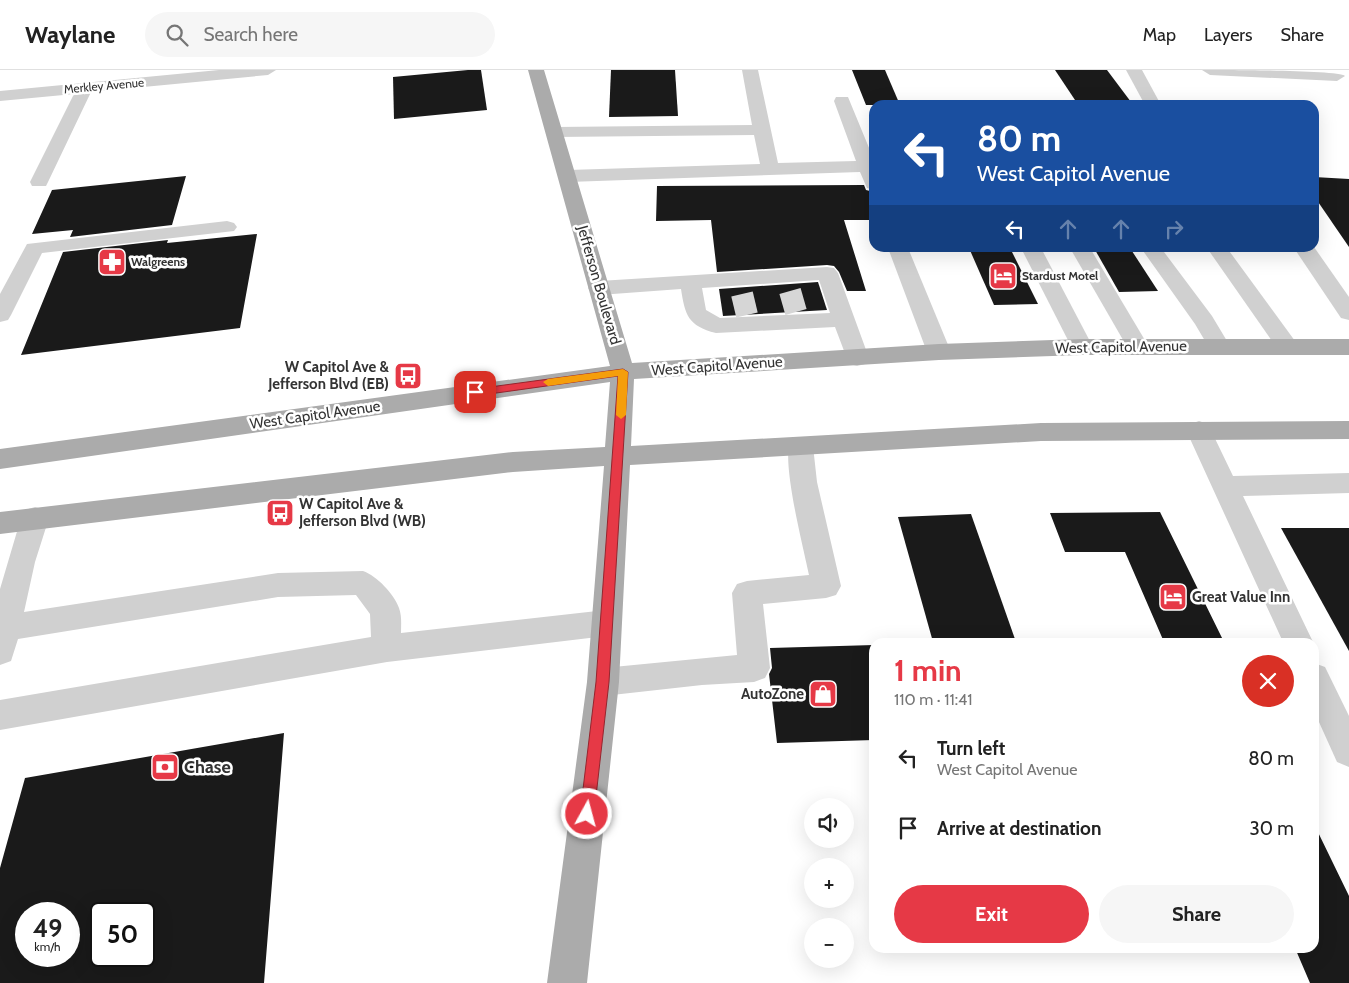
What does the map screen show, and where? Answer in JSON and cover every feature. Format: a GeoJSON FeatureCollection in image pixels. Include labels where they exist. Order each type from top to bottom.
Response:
{"type":"FeatureCollection","features":[{"type":"Feature","properties":{"kind":"main road","name":"Jefferson Boulevard"},"geometry":{"type":"LineString","coordinates":[[536,70],[623,372],[603,682],[567,983]]}},
{"type":"Feature","properties":{"kind":"main road","name":"West Capitol Avenue"},"geometry":{"type":"LineString","coordinates":[[0,459],[623,372],[939,352],[1082,347],[1349,346]]}},
{"type":"Feature","properties":{"kind":"main road"},"geometry":{"type":"LineString","coordinates":[[0,523],[513,462],[1032,432],[1349,430]]}},
{"type":"Feature","properties":{"kind":"street","name":"Merkley Avenue"},"geometry":{"type":"LineString","coordinates":[[0,96],[268,70]]}},
{"type":"Feature","properties":{"kind":"street"},"geometry":{"type":"LineString","coordinates":[[750,70],[770,169]]}},
{"type":"Feature","properties":{"kind":"street"},"geometry":{"type":"LineString","coordinates":[[1134,70],[1150,100]]}},
{"type":"Feature","properties":{"kind":"street"},"geometry":{"type":"LineString","coordinates":[[1210,70],[1340,74],[1349,89]]}},
{"type":"Feature","properties":{"kind":"street"},"geometry":{"type":"LineString","coordinates":[[39,182],[85,88]]}},
{"type":"Feature","properties":{"kind":"street"},"geometry":{"type":"LineString","coordinates":[[842,102],[869,171]]}},
{"type":"Feature","properties":{"kind":"street"},"geometry":{"type":"LineString","coordinates":[[555,132],[762,130]]}},
{"type":"Feature","properties":{"kind":"street"},"geometry":{"type":"LineString","coordinates":[[568,176],[867,166]]}},
{"type":"Feature","properties":{"kind":"street"},"geometry":{"type":"LineString","coordinates":[[0,315],[34,248],[227,227]]}},
{"type":"Feature","properties":{"kind":"street"},"geometry":{"type":"LineString","coordinates":[[900,252],[939,352]]}},
{"type":"Feature","properties":{"kind":"street"},"geometry":{"type":"LineString","coordinates":[[1033,252],[1082,347]]}},
{"type":"Feature","properties":{"kind":"street"},"geometry":{"type":"LineString","coordinates":[[1082,252],[1138,347]]}},
{"type":"Feature","properties":{"kind":"street"},"geometry":{"type":"LineString","coordinates":[[1154,252],[1204,321],[1219,346]]}},
{"type":"Feature","properties":{"kind":"street"},"geometry":{"type":"LineString","coordinates":[[1220,252],[1287,346]]}},
{"type":"Feature","properties":{"kind":"street"},"geometry":{"type":"LineString","coordinates":[[1307,252],[1349,312]]}},
{"type":"Feature","properties":{"kind":"street"},"geometry":{"type":"LineString","coordinates":[[690,282],[696,312],[716,326],[744,303],[787,284],[827,274],[857,358]]}},
{"type":"Feature","properties":{"kind":"street"},"geometry":{"type":"LineString","coordinates":[[599,288],[690,282],[744,303],[798,317],[843,319]]}},
{"type":"Feature","properties":{"kind":"street"},"geometry":{"type":"LineString","coordinates":[[1199,430],[1296,638]]}},
{"type":"Feature","properties":{"kind":"street"},"geometry":{"type":"LineString","coordinates":[[603,682],[702,671],[754,668],[747,593],[826,586],[804,482],[800,446]]}},
{"type":"Feature","properties":{"kind":"street"},"geometry":{"type":"LineString","coordinates":[[1224,486],[1349,483]]}},
{"type":"Feature","properties":{"kind":"street"},"geometry":{"type":"LineString","coordinates":[[35,518],[21,562],[2,636],[278,585],[363,583],[385,610],[387,648]]}},
{"type":"Feature","properties":{"kind":"street"},"geometry":{"type":"LineString","coordinates":[[0,715],[387,648],[606,624]]}},
{"type":"Feature","properties":{"kind":"street"},"geometry":{"type":"LineString","coordinates":[[1319,688],[1349,751]]}},
{"type":"Feature","properties":{"kind":"building"},"geometry":{"type":"Polygon","coordinates":[[[481,70],[487,110],[394,119],[393,77],[481,70]]]}},
{"type":"Feature","properties":{"kind":"building"},"geometry":{"type":"Polygon","coordinates":[[[611,70],[675,70],[678,116],[609,117],[611,70]]]}},
{"type":"Feature","properties":{"kind":"building"},"geometry":{"type":"Polygon","coordinates":[[[852,70],[885,70],[898,100],[869,100],[869,105],[866,105],[852,70]]]}},
{"type":"Feature","properties":{"kind":"building"},"geometry":{"type":"Polygon","coordinates":[[[1055,70],[1107,70],[1130,100],[1075,100],[1055,70]]]}},
{"type":"Feature","properties":{"kind":"building"},"geometry":{"type":"Polygon","coordinates":[[[186,176],[172,225],[70,237],[73,230],[32,234],[52,190],[186,176]]]}},
{"type":"Feature","properties":{"kind":"building"},"geometry":{"type":"Polygon","coordinates":[[[1319,177],[1349,179],[1349,247],[1319,203],[1319,177]]]}},
{"type":"Feature","properties":{"kind":"building"},"geometry":{"type":"Polygon","coordinates":[[[864,185],[866,190],[869,191],[869,220],[844,220],[866,291],[847,291],[839,272],[834,266],[827,265],[717,272],[711,220],[656,221],[657,186],[864,185]]]}},
{"type":"Feature","properties":{"kind":"building","name":"Walgreens"},"geometry":{"type":"Polygon","coordinates":[[[257,234],[240,328],[21,355],[63,252],[168,240],[167,243],[257,234]]]}},
{"type":"Feature","properties":{"kind":"building","name":"Stardust Motel"},"geometry":{"type":"Polygon","coordinates":[[[971,252],[1012,252],[1038,304],[994,305],[971,252]]]}},
{"type":"Feature","properties":{"kind":"building"},"geometry":{"type":"Polygon","coordinates":[[[1096,252],[1133,252],[1158,291],[1119,292],[1096,252]]]}},
{"type":"Feature","properties":{"kind":"building"},"geometry":{"type":"Polygon","coordinates":[[[818,282],[827,310],[723,316],[719,289],[818,282]]]}},
{"type":"Feature","properties":{"kind":"building","name":"Great Value Inn"},"geometry":{"type":"Polygon","coordinates":[[[1160,512],[1222,638],[1162,638],[1125,552],[1065,552],[1050,513],[1160,512]]]}},
{"type":"Feature","properties":{"kind":"building"},"geometry":{"type":"Polygon","coordinates":[[[971,514],[1015,638],[932,638],[898,517],[971,514]]]}},
{"type":"Feature","properties":{"kind":"building"},"geometry":{"type":"Polygon","coordinates":[[[1281,528],[1349,528],[1349,651],[1281,528]]]}},
{"type":"Feature","properties":{"kind":"building","name":"AutoZone"},"geometry":{"type":"Polygon","coordinates":[[[869,645],[869,740],[777,743],[769,674],[772,668],[770,648],[869,645]]]}},
{"type":"Feature","properties":{"kind":"building"},"geometry":{"type":"Polygon","coordinates":[[[284,733],[264,983],[0,983],[0,868],[25,778],[284,733]]]}},
{"type":"Feature","properties":{"kind":"building"},"geometry":{"type":"Polygon","coordinates":[[[1319,834],[1349,896],[1349,983],[1310,983],[1297,953],[1319,953],[1319,834]]]}},
{"type":"Feature","properties":{"kind":"tunnel"},"geometry":{"type":"LineString","coordinates":[[790,291],[796,312]]}},
{"type":"Feature","properties":{"kind":"tunnel"},"geometry":{"type":"LineString","coordinates":[[742,294],[747,315]]}},
{"type":"Feature","properties":{"kind":"slow traffic"},"geometry":{"type":"LineString","coordinates":[[548,382],[623,372],[621,415]]}},
{"type":"Feature","properties":{"kind":"place","name":"Walgreens"},"geometry":{"type":"Point","coordinates":[112,262]}},
{"type":"Feature","properties":{"kind":"place","name":"Stardust Motel"},"geometry":{"type":"Point","coordinates":[1003,276]}},
{"type":"Feature","properties":{"kind":"place","name":"W Capitol Ave & Jefferson Blvd (EB)"},"geometry":{"type":"Point","coordinates":[408,376]}},
{"type":"Feature","properties":{"kind":"place","name":"W Capitol Ave & Jefferson Blvd (WB)"},"geometry":{"type":"Point","coordinates":[280,513]}},
{"type":"Feature","properties":{"kind":"place","name":"Great Value Inn"},"geometry":{"type":"Point","coordinates":[1173,597]}},
{"type":"Feature","properties":{"kind":"place","name":"AutoZone"},"geometry":{"type":"Point","coordinates":[823,694]}},
{"type":"Feature","properties":{"kind":"place","name":"Chase"},"geometry":{"type":"Point","coordinates":[165,767]}},
{"type":"Feature","properties":{"kind":"route"},"geometry":{"type":"LineString","coordinates":[[475,392],[623,372],[603,682],[587,814]]}}]}
